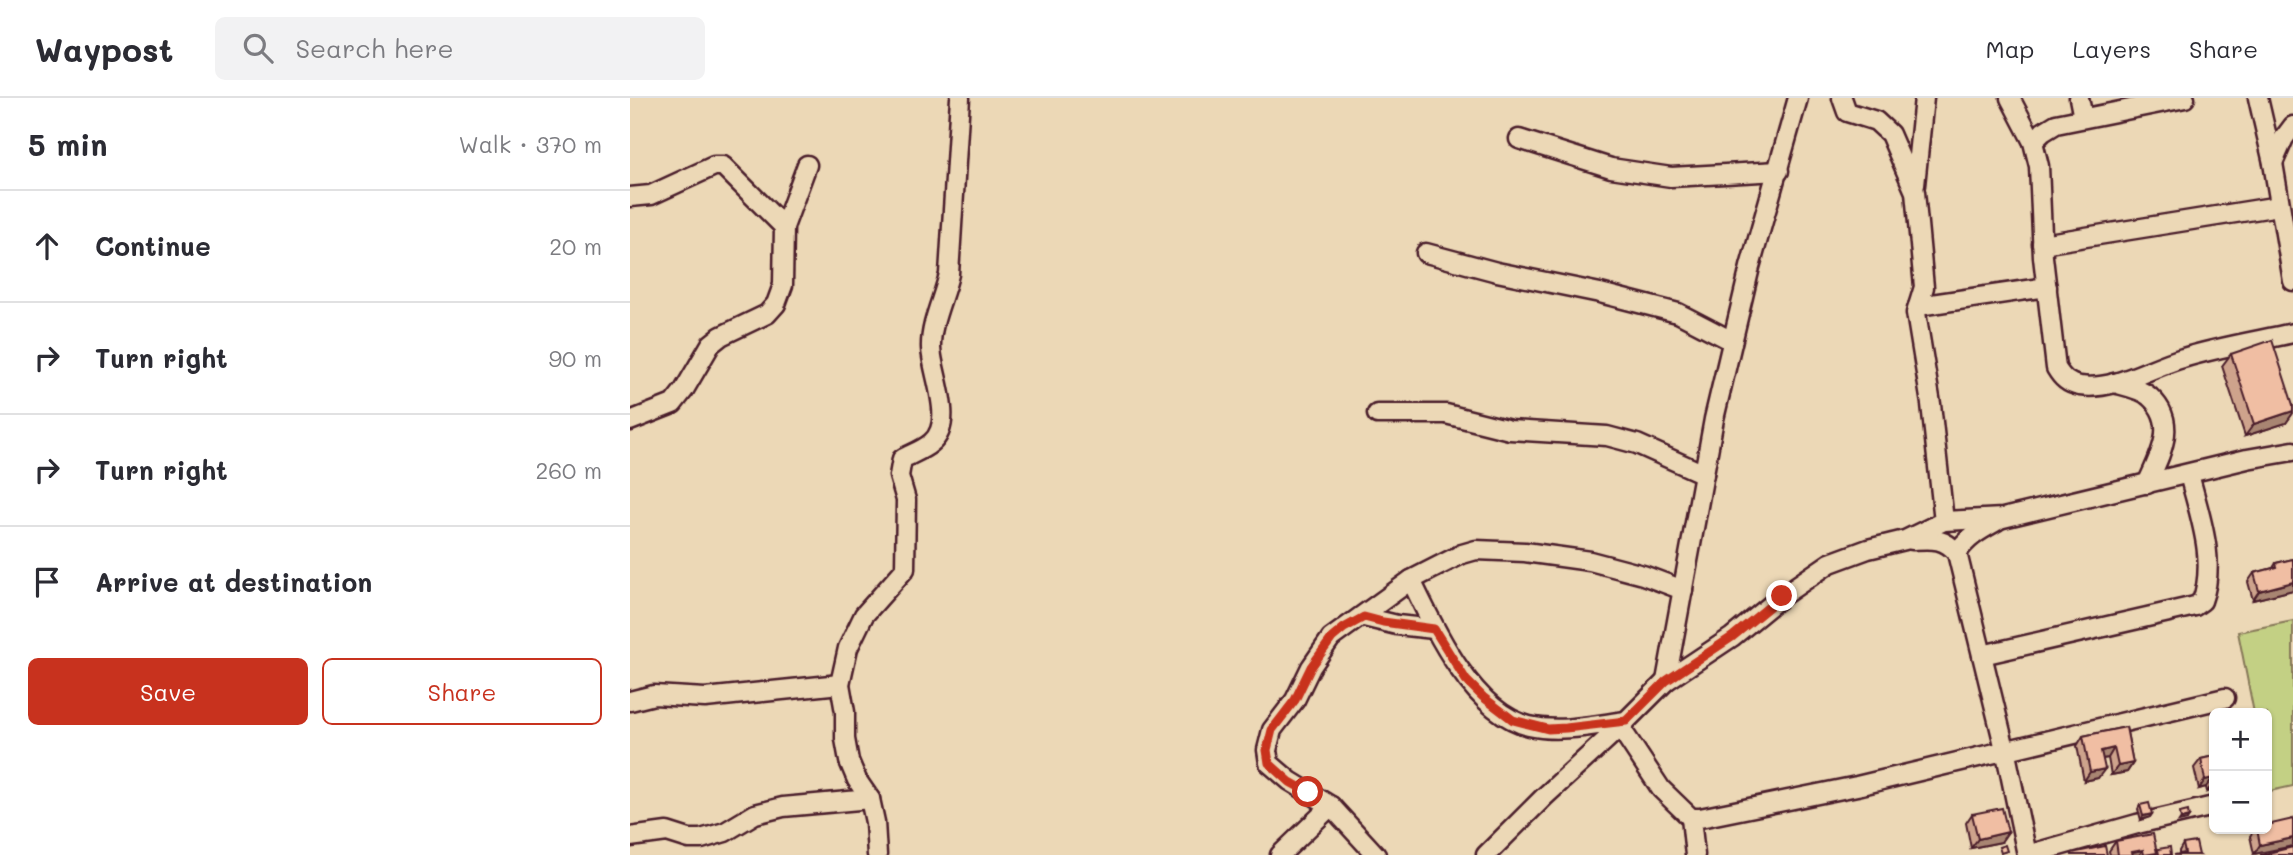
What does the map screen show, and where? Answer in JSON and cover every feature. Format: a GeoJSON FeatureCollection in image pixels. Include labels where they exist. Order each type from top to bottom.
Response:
{"type":"FeatureCollection","features":[{"type":"Feature","properties":{"kind":"street"},"geometry":{"type":"LineString","coordinates":[[877,855],[875,822],[870,799],[857,780],[849,761],[840,684],[848,648],[864,615],[905,569],[906,500],[899,476],[902,459],[932,442],[942,426],[940,392],[931,348],[934,325],[950,274],[960,98]]}},
{"type":"Feature","properties":{"kind":"street"},"geometry":{"type":"LineString","coordinates":[[1666,681],[1704,474],[1732,341],[1798,98]]}},
{"type":"Feature","properties":{"kind":"street"},"geometry":{"type":"LineString","coordinates":[[1842,98],[1847,112],[1876,121],[1890,134],[1914,192]]}},
{"type":"Feature","properties":{"kind":"street"},"geometry":{"type":"LineString","coordinates":[[1924,98],[1914,192],[1924,287],[1916,313],[1944,521]]}},
{"type":"Feature","properties":{"kind":"street"},"geometry":{"type":"LineString","coordinates":[[2010,98],[2033,142],[2039,166],[2042,244],[2056,368],[2070,384],[2084,387],[2113,383],[2182,358],[2293,333]]}},
{"type":"Feature","properties":{"kind":"street"},"geometry":{"type":"LineString","coordinates":[[2079,98],[2083,118]]}},
{"type":"Feature","properties":{"kind":"street"},"geometry":{"type":"LineString","coordinates":[[2033,142],[2056,124],[2185,98]]}},
{"type":"Feature","properties":{"kind":"street"},"geometry":{"type":"LineString","coordinates":[[2258,98],[2273,163],[2293,282]]}},
{"type":"Feature","properties":{"kind":"street"},"geometry":{"type":"LineString","coordinates":[[2273,163],[2284,138],[2293,126]]}},
{"type":"Feature","properties":{"kind":"street"},"geometry":{"type":"LineString","coordinates":[[1519,139],[1611,168],[1671,177],[1779,171]]}},
{"type":"Feature","properties":{"kind":"street"},"geometry":{"type":"LineString","coordinates":[[630,421],[673,404],[711,344],[721,336],[767,314],[776,304],[783,285],[784,227],[807,165]]}},
{"type":"Feature","properties":{"kind":"street"},"geometry":{"type":"LineString","coordinates":[[630,197],[651,195],[714,166],[723,166],[784,227]]}},
{"type":"Feature","properties":{"kind":"street"},"geometry":{"type":"LineString","coordinates":[[2042,244],[2279,206]]}},
{"type":"Feature","properties":{"kind":"street"},"geometry":{"type":"LineString","coordinates":[[1426,253],[1678,313],[1732,341]]}},
{"type":"Feature","properties":{"kind":"street"},"geometry":{"type":"LineString","coordinates":[[1918,306],[2047,287]]}},
{"type":"Feature","properties":{"kind":"street"},"geometry":{"type":"LineString","coordinates":[[2113,383],[2149,395],[2162,412],[2167,432],[2147,484]]}},
{"type":"Feature","properties":{"kind":"street"},"geometry":{"type":"LineString","coordinates":[[1377,414],[1447,414],[1510,430],[1607,436],[1637,444],[1704,474]]}},
{"type":"Feature","properties":{"kind":"street"},"geometry":{"type":"LineString","coordinates":[[1905,540],[1944,521],[2003,518],[2247,459],[2293,451]]}},
{"type":"Feature","properties":{"kind":"street"},"geometry":{"type":"LineString","coordinates":[[1982,655],[2195,606],[2202,601],[2208,573],[2204,538],[2189,474]]}},
{"type":"Feature","properties":{"kind":"street"},"geometry":{"type":"LineString","coordinates":[[1957,553],[1963,543],[2003,518]]}},
{"type":"Feature","properties":{"kind":"street"},"geometry":{"type":"LineString","coordinates":[[1486,855],[1666,681],[1732,637],[1782,596],[1830,563],[1868,549],[1905,540],[1937,539],[1950,544],[1957,553],[2005,749],[2027,855],[2209,807]]}},
{"type":"Feature","properties":{"kind":"street"},"geometry":{"type":"LineString","coordinates":[[1376,855],[1331,806],[1290,782],[1269,763],[1267,750],[1272,730],[1295,700],[1311,667],[1332,638],[1411,580],[1462,554],[1476,550],[1525,552],[1590,561],[1643,575],[1683,590]]}},
{"type":"Feature","properties":{"kind":"street"},"geometry":{"type":"LineString","coordinates":[[1411,580],[1434,629],[1466,680],[1513,720],[1548,729],[1623,724]]}},
{"type":"Feature","properties":{"kind":"street"},"geometry":{"type":"LineString","coordinates":[[1364,617],[1434,629]]}},
{"type":"Feature","properties":{"kind":"street"},"geometry":{"type":"LineString","coordinates":[[630,702],[654,695],[705,698],[840,684]]}},
{"type":"Feature","properties":{"kind":"street"},"geometry":{"type":"LineString","coordinates":[[1690,818],[1857,786],[2225,698]]}},
{"type":"Feature","properties":{"kind":"street"},"geometry":{"type":"LineString","coordinates":[[1623,724],[1661,789],[1690,818],[1695,855]]}},
{"type":"Feature","properties":{"kind":"street"},"geometry":{"type":"LineString","coordinates":[[630,837],[667,832],[689,839],[701,839],[725,832],[755,814],[783,807],[870,799]]}},
{"type":"Feature","properties":{"kind":"street"},"geometry":{"type":"LineString","coordinates":[[1280,855],[1331,806]]}},
{"type":"Feature","properties":{"kind":"green space"},"geometry":{"type":"Polygon","coordinates":[[[2293,621],[2293,786],[2272,791],[2272,708],[2253,708],[2238,632],[2293,621]]]}},
{"type":"Feature","properties":{"kind":"building"},"geometry":{"type":"Polygon","coordinates":[[[2272,340],[2293,411],[2254,424],[2231,354],[2272,340]]]}},
{"type":"Feature","properties":{"kind":"building"},"geometry":{"type":"Polygon","coordinates":[[[2293,559],[2293,582],[2259,591],[2254,573],[2277,567],[2276,563],[2293,559]]]}},
{"type":"Feature","properties":{"kind":"building"},"geometry":{"type":"Polygon","coordinates":[[[2126,727],[2133,763],[2118,766],[2114,748],[2101,751],[2105,769],[2090,772],[2083,736],[2126,727]]]}},
{"type":"Feature","properties":{"kind":"building"},"geometry":{"type":"Polygon","coordinates":[[[2209,757],[2209,779],[2205,780],[2201,759],[2209,757]]]}},
{"type":"Feature","properties":{"kind":"building"},"geometry":{"type":"Polygon","coordinates":[[[2149,803],[2152,814],[2143,816],[2140,805],[2149,803]]]}},
{"type":"Feature","properties":{"kind":"building"},"geometry":{"type":"Polygon","coordinates":[[[2002,808],[2008,832],[1978,839],[1972,814],[2002,808]]]}},
{"type":"Feature","properties":{"kind":"building"},"geometry":{"type":"Polygon","coordinates":[[[2188,811],[2189,817],[2181,819],[2180,813],[2188,811]]]}},
{"type":"Feature","properties":{"kind":"building"},"geometry":{"type":"Polygon","coordinates":[[[2293,819],[2293,838],[2260,845],[2258,834],[2272,834],[2272,824],[2293,819]]]}},
{"type":"Feature","properties":{"kind":"building"},"geometry":{"type":"Polygon","coordinates":[[[2153,834],[2157,853],[2144,855],[2143,850],[2132,852],[2133,855],[2118,855],[2116,841],[2153,834]]]}},
{"type":"Feature","properties":{"kind":"building"},"geometry":{"type":"Polygon","coordinates":[[[2196,842],[2199,855],[2174,855],[2185,853],[2183,844],[2196,842]]]}},
{"type":"Feature","properties":{"kind":"building"},"geometry":{"type":"Polygon","coordinates":[[[2005,845],[2007,851],[2001,853],[1999,847],[2005,845]]]}},
{"type":"Feature","properties":{"kind":"building"},"geometry":{"type":"Polygon","coordinates":[[[2105,846],[2107,855],[2072,855],[2072,853],[2105,846]]]}},
{"type":"Feature","properties":{"kind":"building"},"geometry":{"type":"Polygon","coordinates":[[[2170,847],[2171,855],[2159,855],[2158,849],[2170,847]]]}},
{"type":"Feature","properties":{"kind":"building"},"geometry":{"type":"Polygon","coordinates":[[[2293,847],[2293,855],[2260,855],[2293,847]]]}},
{"type":"Feature","properties":{"kind":"route"},"geometry":{"type":"LineString","coordinates":[[1308,792],[1290,782],[1269,763],[1267,750],[1272,730],[1295,700],[1311,667],[1332,638],[1364,617],[1397,625],[1434,629],[1466,680],[1483,697],[1513,720],[1548,729],[1626,721],[1666,681],[1732,637],[1782,596]]}}]}
